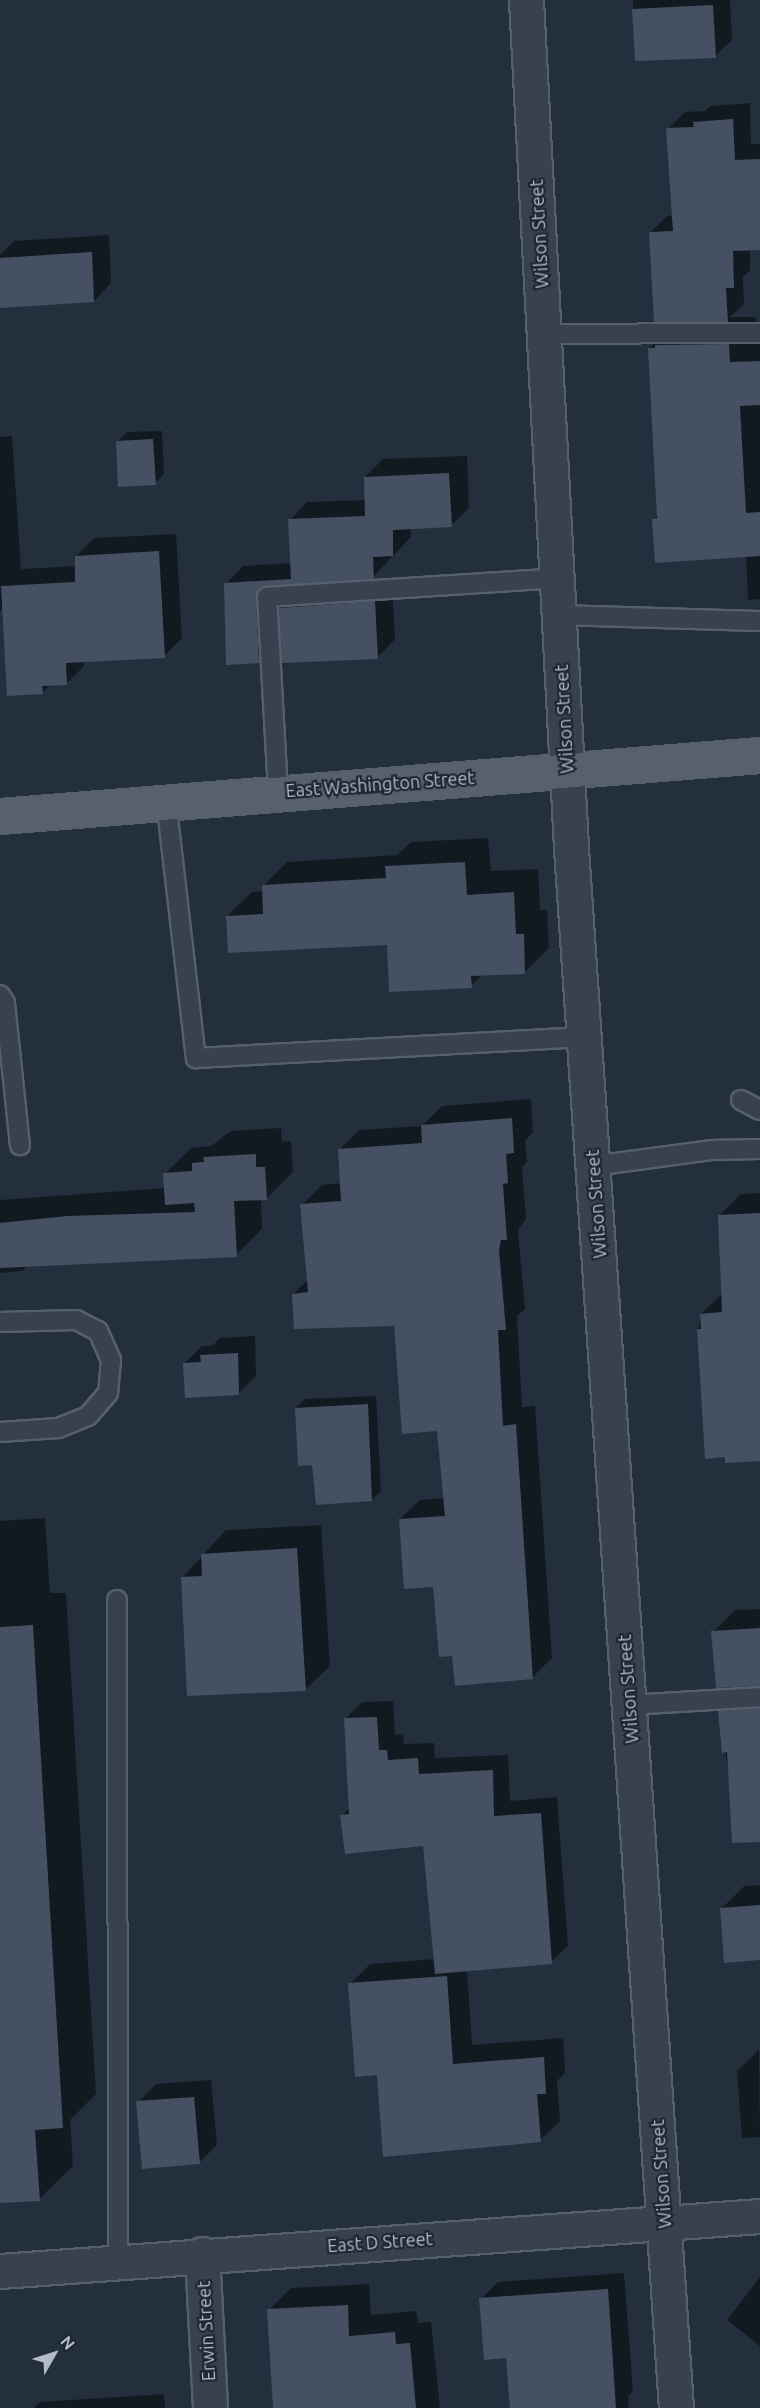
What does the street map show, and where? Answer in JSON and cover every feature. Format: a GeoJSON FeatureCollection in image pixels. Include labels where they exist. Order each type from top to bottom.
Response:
{"type":"FeatureCollection","features":[{"type":"Feature","properties":{"kind":"main road","name":"East Washington Street"},"geometry":{"type":"LineString","coordinates":[[0,816],[166,800],[760,755]]}},
{"type":"Feature","properties":{"kind":"street","name":"Wilson Street"},"geometry":{"type":"LineString","coordinates":[[526,0],[567,770],[676,2408]]}},
{"type":"Feature","properties":{"kind":"street","name":"East D Street"},"geometry":{"type":"LineString","coordinates":[[0,2271],[202,2254],[760,2216]]}},
{"type":"Feature","properties":{"kind":"street","name":"Erwin Street"},"geometry":{"type":"LineString","coordinates":[[202,2254],[210,2408]]}},
{"type":"Feature","properties":{"kind":"lane"},"geometry":{"type":"LineString","coordinates":[[544,334],[760,333]]}},
{"type":"Feature","properties":{"kind":"lane"},"geometry":{"type":"LineString","coordinates":[[278,792],[267,597],[557,578]]}},
{"type":"Feature","properties":{"kind":"lane"},"geometry":{"type":"LineString","coordinates":[[559,615],[760,621]]}},
{"type":"Feature","properties":{"kind":"lane"},"geometry":{"type":"LineString","coordinates":[[166,800],[196,1058],[585,1036]]}},
{"type":"Feature","properties":{"kind":"lane"},"geometry":{"type":"LineString","coordinates":[[0,995],[5,1003],[20,1145]]}},
{"type":"Feature","properties":{"kind":"lane"},"geometry":{"type":"LineString","coordinates":[[741,1100],[760,1110]]}},
{"type":"Feature","properties":{"kind":"lane"},"geometry":{"type":"LineString","coordinates":[[593,1166],[711,1150],[760,1149]]}},
{"type":"Feature","properties":{"kind":"lane"},"geometry":{"type":"LineString","coordinates":[[0,1322],[76,1320],[98,1331],[111,1360],[108,1393],[88,1416],[59,1428],[0,1432]]}},
{"type":"Feature","properties":{"kind":"lane"},"geometry":{"type":"LineString","coordinates":[[117,1600],[118,2261]]}},
{"type":"Feature","properties":{"kind":"lane"},"geometry":{"type":"LineString","coordinates":[[630,1705],[760,1697]]}},
{"type":"Feature","properties":{"kind":"building"},"geometry":{"type":"Polygon","coordinates":[[[713,5],[716,58],[635,61],[632,9],[713,5]]]}},
{"type":"Feature","properties":{"kind":"building"},"geometry":{"type":"Polygon","coordinates":[[[733,119],[735,160],[760,159],[760,250],[733,251],[734,288],[726,288],[728,322],[654,322],[649,232],[673,231],[666,128],[694,127],[693,122],[733,119]]]}},
{"type":"Feature","properties":{"kind":"building"},"geometry":{"type":"Polygon","coordinates":[[[92,252],[94,302],[0,308],[0,258],[92,252]]]}},
{"type":"Feature","properties":{"kind":"building"},"geometry":{"type":"Polygon","coordinates":[[[729,344],[730,362],[760,361],[760,405],[740,406],[746,513],[760,512],[760,556],[655,563],[652,519],[657,518],[648,348],[655,348],[655,345],[729,344]]]}},
{"type":"Feature","properties":{"kind":"building"},"geometry":{"type":"Polygon","coordinates":[[[153,439],[156,485],[118,487],[116,441],[153,439]]]}},
{"type":"Feature","properties":{"kind":"building"},"geometry":{"type":"Polygon","coordinates":[[[449,473],[452,527],[393,530],[393,556],[373,557],[374,579],[261,587],[256,598],[259,663],[226,665],[224,583],[291,579],[288,519],[365,516],[364,477],[449,473]]]}},
{"type":"Feature","properties":{"kind":"building"},"geometry":{"type":"Polygon","coordinates":[[[159,551],[165,658],[66,663],[67,685],[42,686],[43,694],[7,696],[1,586],[75,582],[75,556],[159,551]]]}},
{"type":"Feature","properties":{"kind":"building"},"geometry":{"type":"Polygon","coordinates":[[[375,601],[378,659],[282,663],[279,608],[375,601]]]}},
{"type":"Feature","properties":{"kind":"building"},"geometry":{"type":"Polygon","coordinates":[[[465,862],[467,895],[514,892],[516,934],[524,934],[525,974],[471,976],[472,988],[389,992],[387,945],[228,953],[226,916],[263,914],[262,885],[386,878],[385,866],[465,862]]]}},
{"type":"Feature","properties":{"kind":"building"},"geometry":{"type":"Polygon","coordinates":[[[512,1118],[514,1153],[506,1154],[508,1183],[503,1184],[507,1240],[501,1240],[499,1251],[506,1330],[498,1330],[503,1426],[516,1424],[533,1679],[455,1686],[452,1656],[439,1657],[433,1587],[404,1589],[399,1519],[445,1516],[437,1431],[402,1434],[394,1326],[294,1329],[292,1294],[308,1292],[300,1204],[341,1201],[338,1149],[422,1143],[421,1125],[512,1118]]]}},
{"type":"Feature","properties":{"kind":"building"},"geometry":{"type":"Polygon","coordinates":[[[256,1154],[256,1167],[265,1167],[267,1200],[234,1201],[237,1257],[0,1268],[0,1223],[67,1216],[195,1212],[194,1203],[165,1205],[163,1173],[192,1171],[192,1163],[204,1162],[203,1157],[256,1154]]]}},
{"type":"Feature","properties":{"kind":"building"},"geometry":{"type":"Polygon","coordinates":[[[760,1213],[760,1461],[725,1463],[725,1457],[705,1459],[697,1329],[701,1329],[700,1314],[722,1312],[718,1215],[760,1213]]]}},
{"type":"Feature","properties":{"kind":"building"},"geometry":{"type":"Polygon","coordinates":[[[238,1353],[239,1395],[185,1398],[183,1363],[201,1362],[200,1355],[238,1353]]]}},
{"type":"Feature","properties":{"kind":"building"},"geometry":{"type":"Polygon","coordinates":[[[368,1404],[372,1501],[316,1505],[312,1465],[298,1466],[295,1408],[368,1404]]]}},
{"type":"Feature","properties":{"kind":"building"},"geometry":{"type":"Polygon","coordinates":[[[297,1548],[306,1691],[187,1696],[181,1577],[202,1576],[201,1554],[297,1548]]]}},
{"type":"Feature","properties":{"kind":"building"},"geometry":{"type":"Polygon","coordinates":[[[33,1625],[63,2128],[35,2130],[40,2201],[0,2203],[0,1627],[33,1625]]]}},
{"type":"Feature","properties":{"kind":"building"},"geometry":{"type":"Polygon","coordinates":[[[760,1628],[760,1686],[716,1688],[711,1631],[760,1628]]]}},
{"type":"Feature","properties":{"kind":"building"},"geometry":{"type":"Polygon","coordinates":[[[760,1708],[760,1842],[732,1843],[727,1752],[722,1753],[718,1711],[760,1708]]]}},
{"type":"Feature","properties":{"kind":"building"},"geometry":{"type":"Polygon","coordinates":[[[377,1717],[379,1750],[387,1750],[388,1760],[418,1758],[419,1774],[493,1770],[494,1816],[541,1813],[552,1964],[435,1974],[423,1846],[345,1854],[340,1815],[349,1814],[344,1718],[377,1717]]]}},
{"type":"Feature","properties":{"kind":"building"},"geometry":{"type":"Polygon","coordinates":[[[760,1905],[760,1960],[724,1963],[720,1908],[760,1905]]]}},
{"type":"Feature","properties":{"kind":"building"},"geometry":{"type":"Polygon","coordinates":[[[447,1976],[453,2064],[544,2057],[546,2094],[537,2094],[541,2142],[383,2157],[377,2075],[355,2077],[348,1983],[447,1976]]]}},
{"type":"Feature","properties":{"kind":"building"},"geometry":{"type":"Polygon","coordinates":[[[194,2097],[200,2164],[142,2169],[136,2101],[194,2097]]]}},
{"type":"Feature","properties":{"kind":"building"},"geometry":{"type":"Polygon","coordinates":[[[608,2289],[616,2408],[510,2408],[506,2358],[484,2360],[479,2298],[608,2289]]]}},
{"type":"Feature","properties":{"kind":"building"},"geometry":{"type":"Polygon","coordinates":[[[348,2305],[349,2336],[395,2332],[396,2344],[410,2343],[416,2408],[273,2408],[267,2309],[348,2305]]]}}]}
